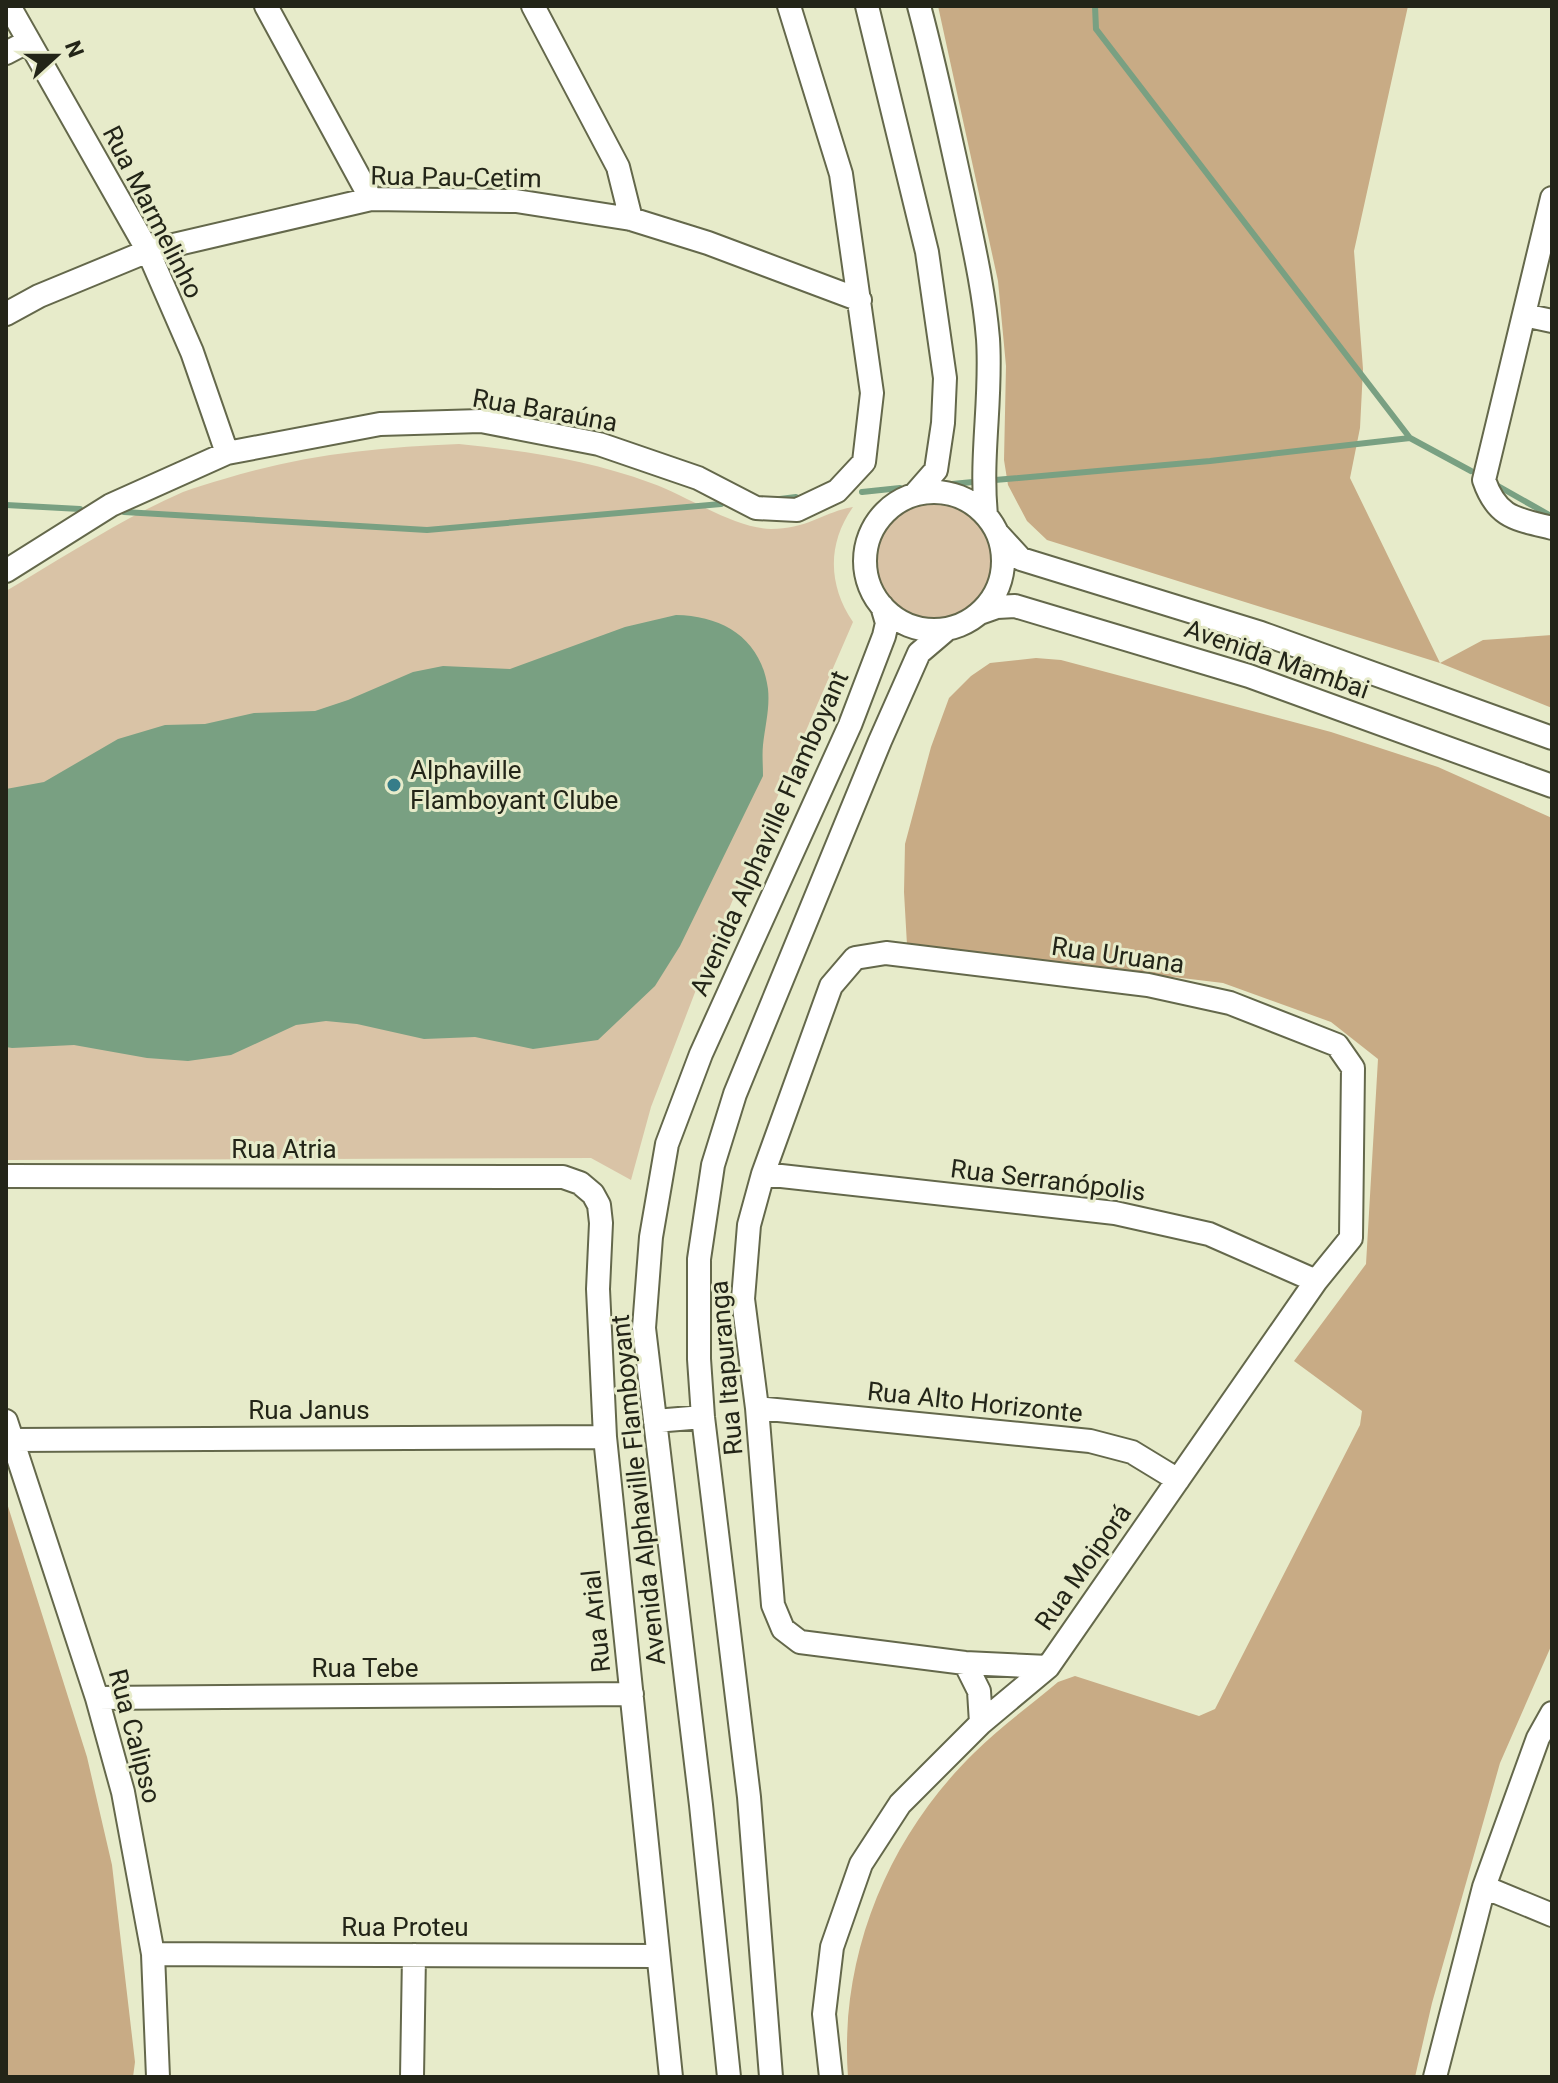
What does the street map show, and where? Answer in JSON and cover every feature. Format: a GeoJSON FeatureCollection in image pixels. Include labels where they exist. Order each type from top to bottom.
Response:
{"type":"FeatureCollection","features":[{"type":"Feature","properties":{"kind":"street","name":"Rua Marmelinho"},"geometry":{"type":"LineString","coordinates":[[9,6],[148,251],[192,352],[227,453]]}},
{"type":"Feature","properties":{"kind":"street"},"geometry":{"type":"LineString","coordinates":[[266,6],[371,199]]}},
{"type":"Feature","properties":{"kind":"street"},"geometry":{"type":"LineString","coordinates":[[533,6],[618,167],[631,219]]}},
{"type":"Feature","properties":{"kind":"street","name":"Rua Baraúna"},"geometry":{"type":"LineString","coordinates":[[6,571],[111,505],[227,453],[380,424],[481,421],[599,444],[698,478],[756,508],[797,510],[837,491],[864,462],[872,393],[841,174],[789,6]]}},
{"type":"Feature","properties":{"kind":"street"},"geometry":{"type":"LineString","coordinates":[[867,6],[894,106],[927,252],[945,378],[936,470],[915,494]]}},
{"type":"Feature","properties":{"kind":"street"},"geometry":{"type":"LineString","coordinates":[[919,6],[982,287],[988,339],[989,394],[983,488],[986,515]]}},
{"type":"Feature","properties":{"kind":"street"},"geometry":{"type":"LineString","coordinates":[[6,53],[29,41]]}},
{"type":"Feature","properties":{"kind":"street"},"geometry":{"type":"LineString","coordinates":[[1552,198],[1484,480],[1491,501],[1508,516],[1552,528]]}},
{"type":"Feature","properties":{"kind":"street","name":"Rua Pau-Cetim"},"geometry":{"type":"LineString","coordinates":[[6,314],[39,296],[148,251],[371,199],[516,201],[631,219],[708,243],[860,300]]}},
{"type":"Feature","properties":{"kind":"street"},"geometry":{"type":"LineString","coordinates":[[1524,315],[1552,321]]}},
{"type":"Feature","properties":{"kind":"street"},"geometry":{"type":"LineString","coordinates":[[771,2077],[749,1797],[703,1417],[699,1359],[699,1259],[713,1165],[735,1094],[919,653],[946,630],[980,613],[988,606],[1000,583],[1004,559],[999,535],[986,515],[967,500],[939,492],[915,494],[893,505],[877,522],[865,561],[870,585],[882,606],[900,621],[922,629],[946,630]]}},
{"type":"Feature","properties":{"kind":"street","name":"Avenida Mambai"},"geometry":{"type":"LineString","coordinates":[[999,535],[1021,559],[1261,633],[1552,738]]}},
{"type":"Feature","properties":{"kind":"street","name":"Avenida Alphaville Flamboyant"},"geometry":{"type":"LineString","coordinates":[[729,2077],[701,1805],[644,1328],[651,1237],[667,1144],[701,1054],[850,725],[884,636],[887,623],[882,606]]}},
{"type":"Feature","properties":{"kind":"street","name":"Avenida Mambai"},"geometry":{"type":"LineString","coordinates":[[980,613],[997,607],[1015,606],[1249,676],[1552,786]]}},
{"type":"Feature","properties":{"kind":"street","name":"Rua Uruana"},"geometry":{"type":"LineString","coordinates":[[855,958],[886,953],[1148,985],[1230,1003],[1337,1045],[1353,1068]]}},
{"type":"Feature","properties":{"kind":"street","name":"Rua Itapuranga"},"geometry":{"type":"LineString","coordinates":[[855,958],[831,986],[763,1174],[749,1225],[743,1299],[757,1408],[773,1605],[783,1629],[800,1642],[965,1663]]}},
{"type":"Feature","properties":{"kind":"street","name":"Rua Moiporá"},"geometry":{"type":"LineString","coordinates":[[831,2077],[824,2014],[832,1947],[861,1864],[900,1804],[981,1723],[1048,1667],[1316,1281],[1351,1238],[1353,1068]]}},
{"type":"Feature","properties":{"kind":"street","name":"Rua Serranópolis"},"geometry":{"type":"LineString","coordinates":[[763,1174],[1115,1213],[1209,1234],[1316,1281]]}},
{"type":"Feature","properties":{"kind":"street","name":"Rua Atria"},"geometry":{"type":"LineString","coordinates":[[6,1176],[563,1177]]}},
{"type":"Feature","properties":{"kind":"street","name":"Rua Arial"},"geometry":{"type":"LineString","coordinates":[[563,1177],[580,1183],[593,1194],[599,1205],[599,1350],[605,1437],[671,2077]]}},
{"type":"Feature","properties":{"kind":"street","name":"Rua Alto Horizonte"},"geometry":{"type":"LineString","coordinates":[[757,1408],[1090,1441],[1132,1452],[1178,1480]]}},
{"type":"Feature","properties":{"kind":"street"},"geometry":{"type":"LineString","coordinates":[[655,1421],[703,1417]]}},
{"type":"Feature","properties":{"kind":"street","name":"Rua Janus"},"geometry":{"type":"LineString","coordinates":[[9,1430],[605,1437]]}},
{"type":"Feature","properties":{"kind":"street","name":"Rua Calipso"},"geometry":{"type":"LineString","coordinates":[[9,1430],[97,1698],[123,1792],[153,1954],[158,2077]]}},
{"type":"Feature","properties":{"kind":"street"},"geometry":{"type":"LineString","coordinates":[[981,1723],[979,1691],[965,1663],[1048,1667]]}},
{"type":"Feature","properties":{"kind":"street","name":"Rua Tebe"},"geometry":{"type":"LineString","coordinates":[[97,1698],[632,1694]]}},
{"type":"Feature","properties":{"kind":"street"},"geometry":{"type":"LineString","coordinates":[[1435,2077],[1484,1887],[1538,1738],[1552,1713]]}},
{"type":"Feature","properties":{"kind":"street"},"geometry":{"type":"LineString","coordinates":[[1484,1887],[1552,1915]]}},
{"type":"Feature","properties":{"kind":"street","name":"Rua Proteu"},"geometry":{"type":"LineString","coordinates":[[153,1954],[657,1956]]}},
{"type":"Feature","properties":{"kind":"street"},"geometry":{"type":"LineString","coordinates":[[412,2077],[414,1955]]}},
{"type":"Feature","properties":{"kind":"shaded area"},"geometry":{"type":"Polygon","coordinates":[[[938,6],[1408,6],[1354,251],[1363,369],[1360,428],[1350,478],[1440,663],[1047,540],[1027,521],[1008,485],[1004,460],[1006,366],[998,281],[938,6]]]}},
{"type":"Feature","properties":{"kind":"shaded area","name":"Alphaville Flamboyant Clube"},"geometry":{"type":"Polygon","coordinates":[[[459,444],[532,453],[604,468],[651,483],[756,527],[795,526],[853,507],[839,535],[834,564],[839,594],[853,622],[712,948],[651,1107],[631,1180],[591,1158],[6,1160],[6,591],[137,514],[198,487],[311,458],[399,447],[459,444]]]}},
{"type":"Feature","properties":{"kind":"shaded area"},"geometry":{"type":"Polygon","coordinates":[[[935,503],[957,508],[976,520],[988,539],[993,561],[988,583],[976,602],[957,614],[935,619],[913,614],[894,602],[882,583],[877,561],[882,539],[894,520],[913,508],[935,503]]]}},
{"type":"Feature","properties":{"kind":"shaded area"},"geometry":{"type":"Polygon","coordinates":[[[676,615],[693,616],[724,625],[748,643],[757,656],[768,689],[763,776],[680,946],[655,986],[598,1040],[533,1049],[475,1037],[424,1039],[357,1024],[326,1021],[296,1025],[231,1055],[188,1061],[147,1058],[74,1045],[6,1047],[6,789],[44,782],[118,739],[165,725],[205,724],[254,713],[315,711],[413,672],[443,666],[510,669],[625,627],[676,615]]]}},
{"type":"Feature","properties":{"kind":"shaded area"},"geometry":{"type":"Polygon","coordinates":[[[1552,635],[1552,708],[1440,663],[1483,640],[1552,635]]]}},
{"type":"Feature","properties":{"kind":"shaded area"},"geometry":{"type":"Polygon","coordinates":[[[1036,658],[1061,660],[1331,732],[1438,767],[1552,818],[1552,1644],[1500,1763],[1432,2003],[1415,2077],[848,2077],[847,2032],[861,1943],[875,1901],[894,1861],[917,1822],[944,1786],[1005,1725],[1058,1682],[1075,1676],[1199,1716],[1215,1709],[1360,1425],[1362,1411],[1294,1361],[1366,1264],[1378,1059],[1331,1022],[1223,983],[907,945],[905,844],[931,747],[949,698],[971,676],[990,663],[1036,658]]]}},
{"type":"Feature","properties":{"kind":"shaded area"},"geometry":{"type":"Polygon","coordinates":[[[6,1500],[87,1757],[112,1865],[135,2062],[133,2077],[6,2077],[6,1500]]]}},
{"type":"Feature","properties":{"kind":"waterway"},"geometry":{"type":"LineString","coordinates":[[1095,6],[1096,29],[1410,438],[1471,471]]}},
{"type":"Feature","properties":{"kind":"waterway"},"geometry":{"type":"LineString","coordinates":[[995,480],[1210,461],[1410,438]]}},
{"type":"Feature","properties":{"kind":"waterway"},"geometry":{"type":"LineString","coordinates":[[952,484],[973,482]]}},
{"type":"Feature","properties":{"kind":"waterway"},"geometry":{"type":"LineString","coordinates":[[1498,486],[1551,516]]}},
{"type":"Feature","properties":{"kind":"waterway"},"geometry":{"type":"LineString","coordinates":[[862,492],[900,488]]}},
{"type":"Feature","properties":{"kind":"waterway"},"geometry":{"type":"LineString","coordinates":[[780,499],[796,497]]}},
{"type":"Feature","properties":{"kind":"waterway"},"geometry":{"type":"LineString","coordinates":[[124,512],[427,530],[721,504]]}},
{"type":"Feature","properties":{"kind":"waterway"},"geometry":{"type":"LineString","coordinates":[[6,505],[80,509]]}},
{"type":"Feature","properties":{"kind":"place","name":"Alphaville Flamboyant Clube"},"geometry":{"type":"Point","coordinates":[394,785]}}]}
